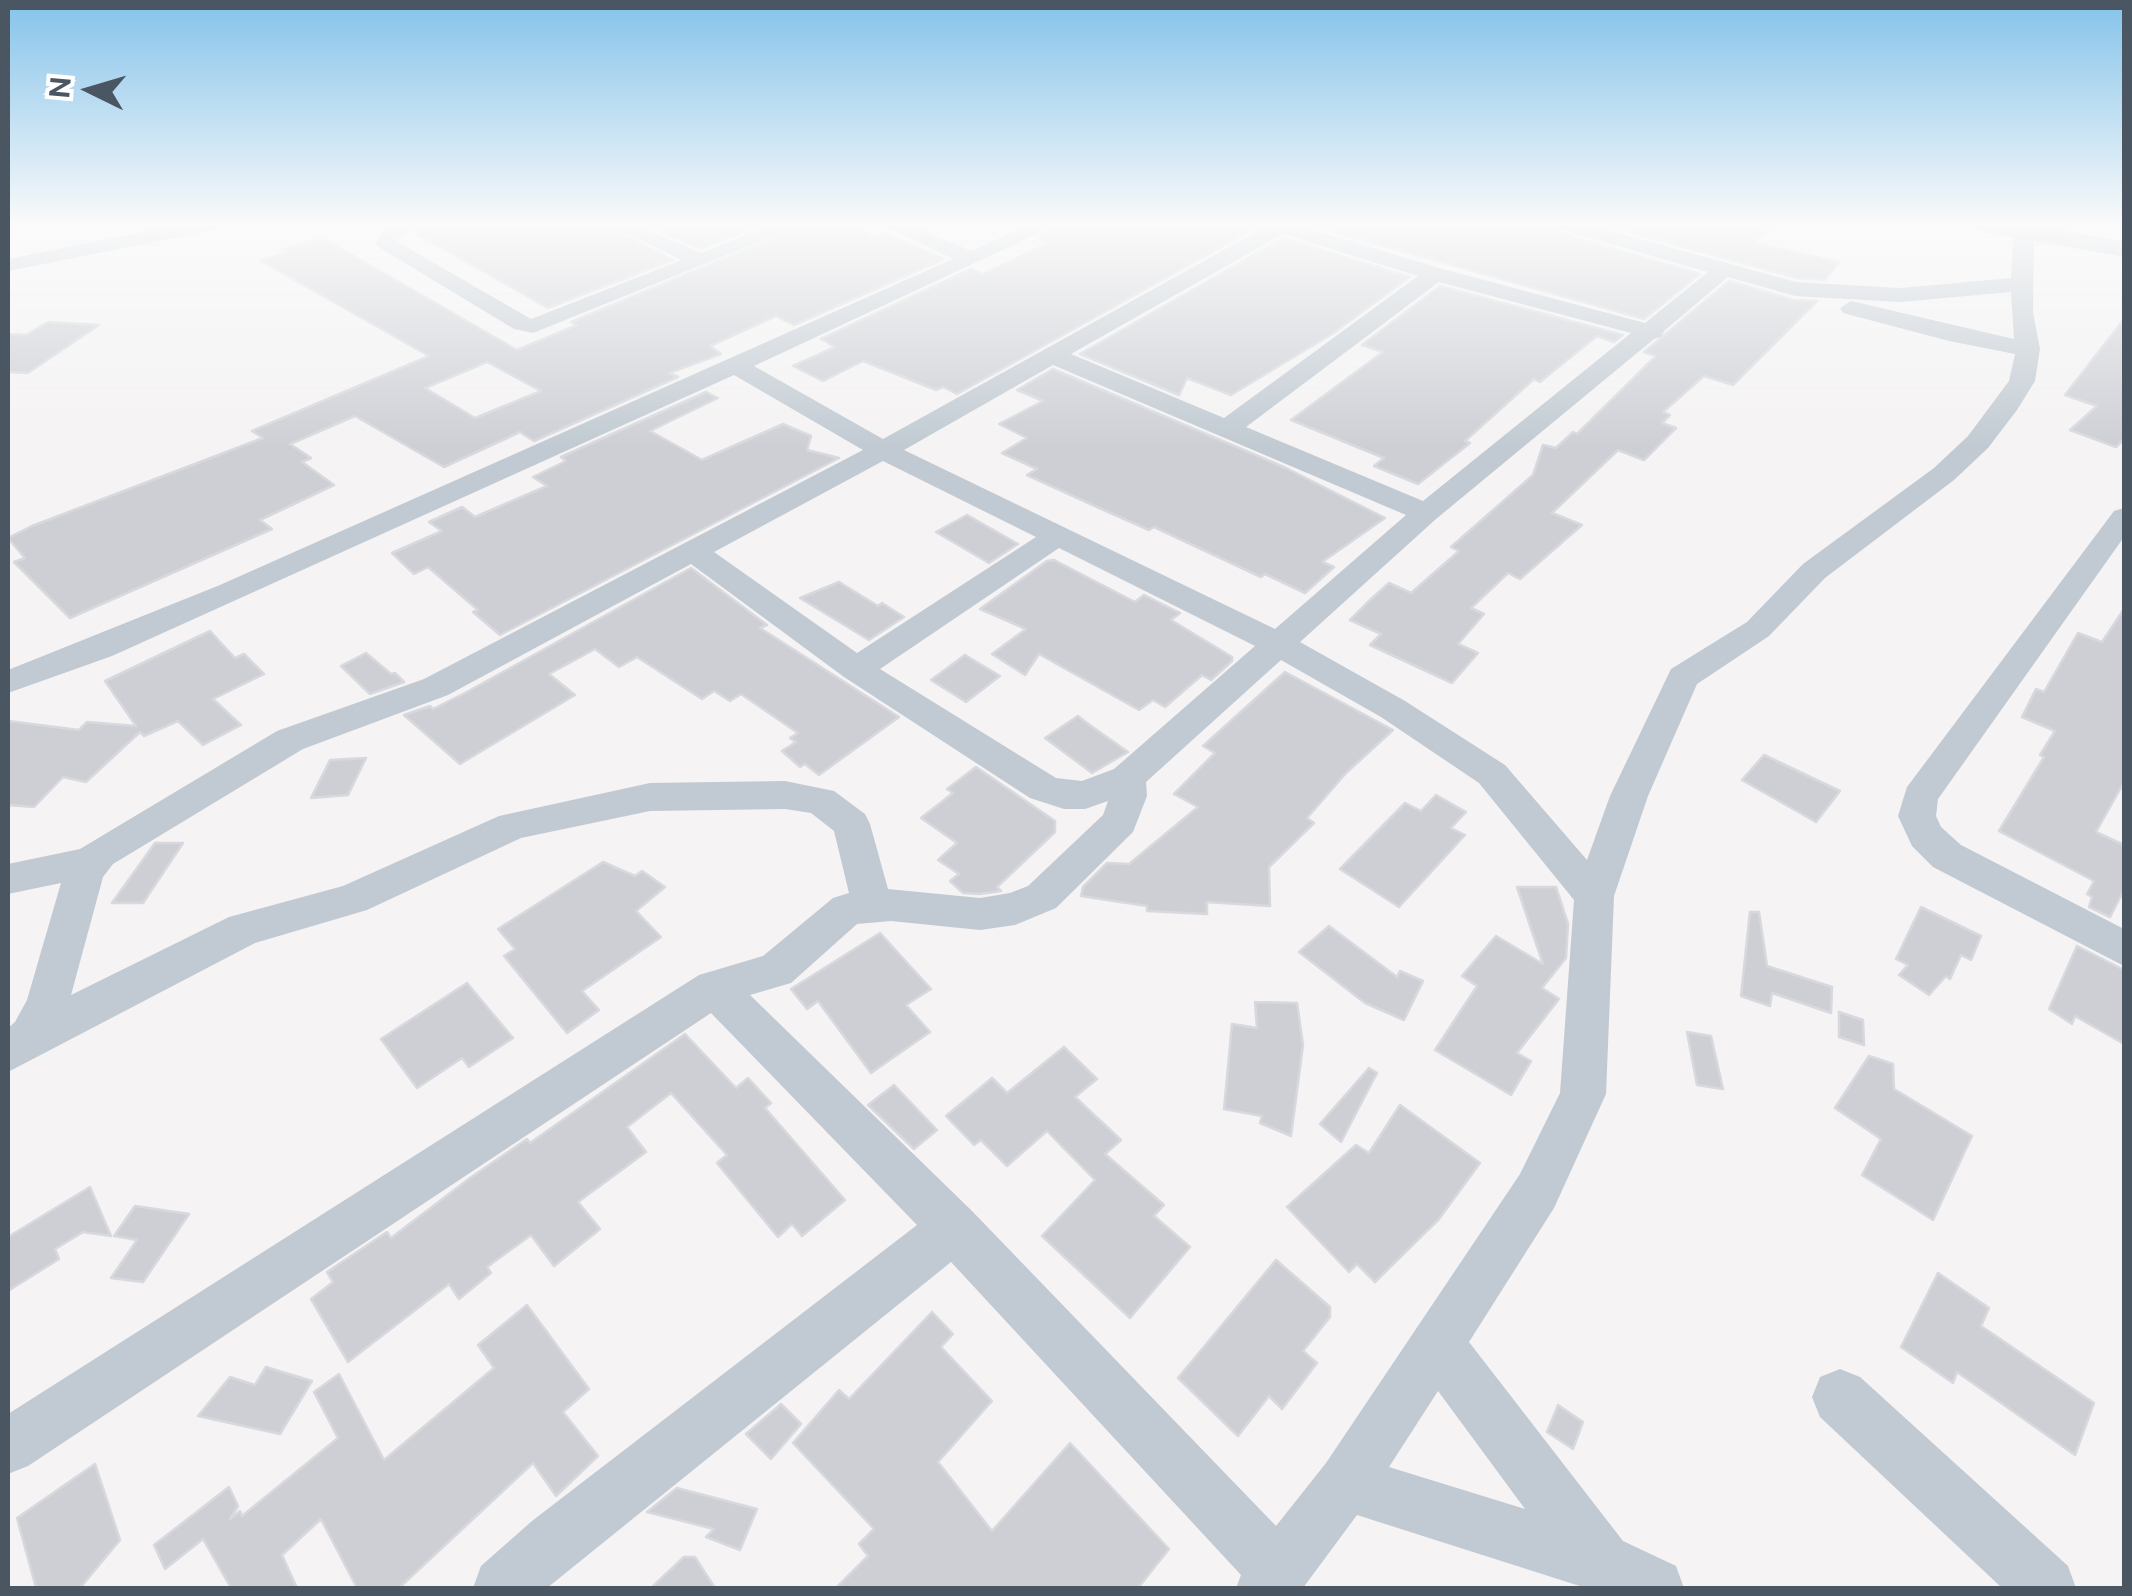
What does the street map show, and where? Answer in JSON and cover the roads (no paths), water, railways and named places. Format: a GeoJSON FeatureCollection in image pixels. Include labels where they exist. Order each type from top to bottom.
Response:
{"type":"FeatureCollection","features":[{"type":"Feature","properties":{"kind":"street"},"geometry":{"type":"LineString","coordinates":[[482,299],[528,326],[545,324],[603,299]]}},
{"type":"Feature","properties":{"kind":"street"},"geometry":{"type":"LineString","coordinates":[[8,682],[215,599],[878,299]]}},
{"type":"Feature","properties":{"kind":"street"},"geometry":{"type":"LineString","coordinates":[[19,1044],[48,1001],[84,872],[93,861],[183,800],[290,740],[436,686],[883,450],[1149,299]]}},
{"type":"Feature","properties":{"kind":"street"},"geometry":{"type":"LineString","coordinates":[[1228,428],[1401,299]]}},
{"type":"Feature","properties":{"kind":"street"},"geometry":{"type":"LineString","coordinates":[[1531,299],[1653,332]]}},
{"type":"Feature","properties":{"kind":"street"},"geometry":{"type":"LineString","coordinates":[[692,551],[856,670],[1044,788],[1064,796],[1084,795],[1127,778],[1426,513],[1690,299]]}},
{"type":"Feature","properties":{"kind":"street"},"geometry":{"type":"LineString","coordinates":[[1827,299],[1884,318],[2028,349]]}},
{"type":"Feature","properties":{"kind":"street"},"geometry":{"type":"LineString","coordinates":[[714,988],[954,1228],[1272,1580],[1346,1483],[1537,1191],[1583,1094],[1594,896],[1629,796],[1683,678],[1758,629],[1814,572],[1944,474],[1978,442],[2022,381],[2028,349],[2022,299]]}},
{"type":"Feature","properties":{"kind":"street"},"geometry":{"type":"LineString","coordinates":[[1050,354],[1426,513]]}},
{"type":"Feature","properties":{"kind":"street"},"geometry":{"type":"LineString","coordinates":[[734,365],[883,450],[1278,644],[1392,709],[1492,774],[1594,896]]}},
{"type":"Feature","properties":{"kind":"street"},"geometry":{"type":"LineString","coordinates":[[2124,517],[1920,796],[1917,816],[1926,836],[1947,856],[2124,950]]}},
{"type":"Feature","properties":{"kind":"street"},"geometry":{"type":"LineString","coordinates":[[856,670],[1057,536]]}},
{"type":"Feature","properties":{"kind":"street"},"geometry":{"type":"LineString","coordinates":[[8,1446],[714,988],[776,970],[847,909],[872,904],[980,914],[1015,909],[1042,897],[1119,822],[1126,809],[1127,778]]}},
{"type":"Feature","properties":{"kind":"street"},"geometry":{"type":"LineString","coordinates":[[19,1044],[244,929],[353,900],[513,826],[650,797],[785,794],[821,801],[852,824],[872,904]]}},
{"type":"Feature","properties":{"kind":"street"},"geometry":{"type":"LineString","coordinates":[[8,878],[93,861]]}},
{"type":"Feature","properties":{"kind":"street"},"geometry":{"type":"LineString","coordinates":[[503,1588],[553,1542],[954,1228]]}},
{"type":"Feature","properties":{"kind":"street"},"geometry":{"type":"LineString","coordinates":[[1437,1345],[1613,1575]]}},
{"type":"Feature","properties":{"kind":"street"},"geometry":{"type":"LineString","coordinates":[[1840,1397],[2046,1588]]}},
{"type":"Feature","properties":{"kind":"street"},"geometry":{"type":"LineString","coordinates":[[1346,1483],[1654,1588]]}}]}
